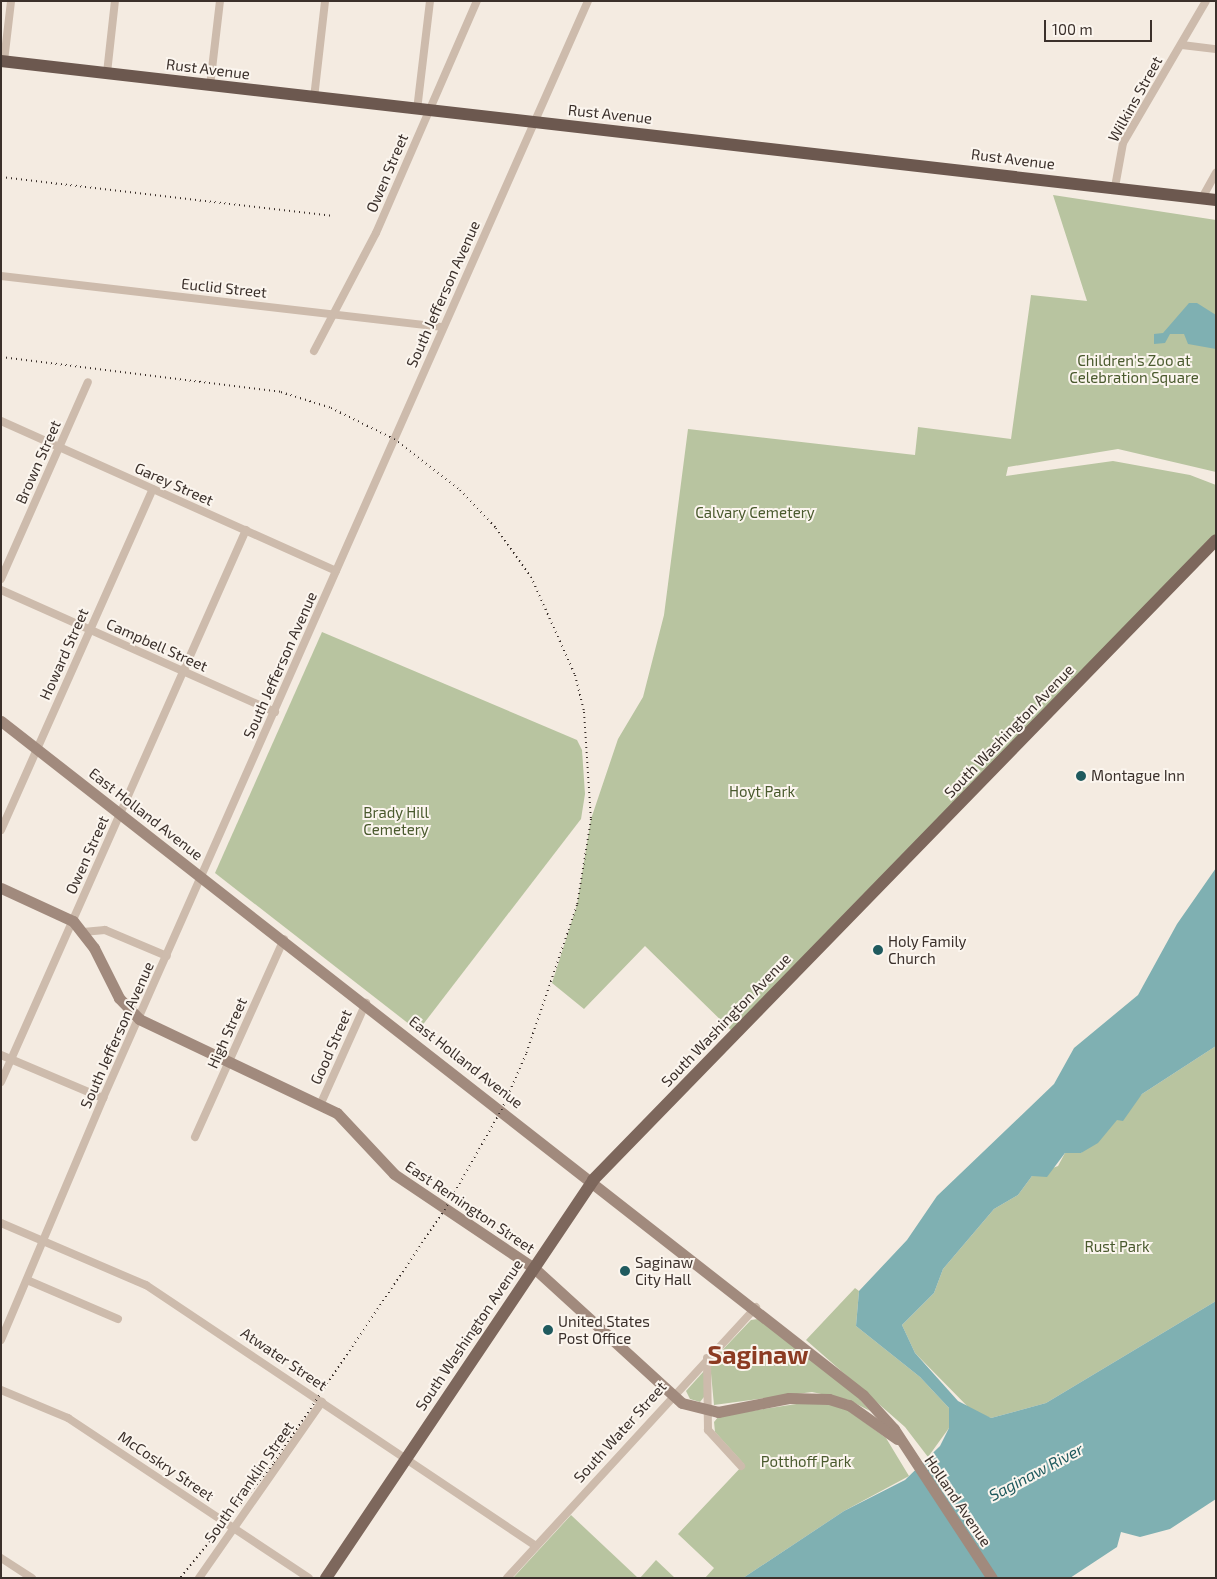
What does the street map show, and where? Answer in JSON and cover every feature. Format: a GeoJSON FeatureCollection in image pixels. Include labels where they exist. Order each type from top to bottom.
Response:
{"type":"FeatureCollection","features":[{"type":"Feature","properties":{"kind":"highway","name":"Rust Avenue"},"geometry":{"type":"LineString","coordinates":[[2,61],[423,111],[1115,187],[1216,200]]}},
{"type":"Feature","properties":{"kind":"main road","name":"South Washington Avenue"},"geometry":{"type":"LineString","coordinates":[[326,1578],[592,1180],[1216,540]]}},
{"type":"Feature","properties":{"kind":"main road","name":"East Holland Avenue"},"geometry":{"type":"LineString","coordinates":[[1,721],[756,1307],[863,1395],[886,1417],[898,1440]]}},
{"type":"Feature","properties":{"kind":"main road","name":"East Remington Street"},"geometry":{"type":"LineString","coordinates":[[1,888],[73,921],[83,932],[119,998],[139,1019],[321,1102],[394,1174],[534,1268],[672,1396],[707,1411],[731,1412],[789,1398],[829,1399],[849,1405],[898,1440]]}},
{"type":"Feature","properties":{"kind":"main road","name":"Holland Avenue"},"geometry":{"type":"LineString","coordinates":[[898,1440],[992,1578]]}},
{"type":"Feature","properties":{"kind":"street"},"geometry":{"type":"LineString","coordinates":[[2,61],[11,1]]}},
{"type":"Feature","properties":{"kind":"street"},"geometry":{"type":"LineString","coordinates":[[107,73],[115,1]]}},
{"type":"Feature","properties":{"kind":"street"},"geometry":{"type":"LineString","coordinates":[[210,86],[220,1]]}},
{"type":"Feature","properties":{"kind":"street"},"geometry":{"type":"LineString","coordinates":[[314,98],[325,1]]}},
{"type":"Feature","properties":{"kind":"street"},"geometry":{"type":"LineString","coordinates":[[423,111],[430,1]]}},
{"type":"Feature","properties":{"kind":"street","name":"Owen Street"},"geometry":{"type":"LineString","coordinates":[[314,351],[330,314],[364,259],[423,111],[477,1]]}},
{"type":"Feature","properties":{"kind":"street","name":"South Jefferson Avenue"},"geometry":{"type":"LineString","coordinates":[[1,1340],[103,1098],[588,1]]}},
{"type":"Feature","properties":{"kind":"street","name":"Wilkins Street"},"geometry":{"type":"LineString","coordinates":[[1115,187],[1123,143],[1206,1]]}},
{"type":"Feature","properties":{"kind":"street"},"geometry":{"type":"LineString","coordinates":[[1182,45],[1216,49]]}},
{"type":"Feature","properties":{"kind":"street"},"geometry":{"type":"LineString","coordinates":[[1202,198],[1216,173]]}},
{"type":"Feature","properties":{"kind":"street","name":"Euclid Street"},"geometry":{"type":"LineString","coordinates":[[1,276],[443,327]]}},
{"type":"Feature","properties":{"kind":"street","name":"Brown Street"},"geometry":{"type":"LineString","coordinates":[[1,579],[88,382]]}},
{"type":"Feature","properties":{"kind":"street","name":"Garey Street"},"geometry":{"type":"LineString","coordinates":[[1,421],[336,571]]}},
{"type":"Feature","properties":{"kind":"street","name":"Howard Street"},"geometry":{"type":"LineString","coordinates":[[1,830],[153,489]]}},
{"type":"Feature","properties":{"kind":"street","name":"Owen Street"},"geometry":{"type":"LineString","coordinates":[[1,1082],[246,530]]}},
{"type":"Feature","properties":{"kind":"street","name":"Campbell Street"},"geometry":{"type":"LineString","coordinates":[[1,590],[275,712]]}},
{"type":"Feature","properties":{"kind":"street"},"geometry":{"type":"LineString","coordinates":[[83,932],[105,930],[167,956]]}},
{"type":"Feature","properties":{"kind":"street","name":"High Street"},"geometry":{"type":"LineString","coordinates":[[195,1137],[284,939]]}},
{"type":"Feature","properties":{"kind":"street","name":"Good Street"},"geometry":{"type":"LineString","coordinates":[[321,1102],[366,1003]]}},
{"type":"Feature","properties":{"kind":"street"},"geometry":{"type":"LineString","coordinates":[[1,1055],[103,1098]]}},
{"type":"Feature","properties":{"kind":"street","name":"Atwater Street"},"geometry":{"type":"LineString","coordinates":[[1,1223],[43,1242],[126,1273],[536,1546]]}},
{"type":"Feature","properties":{"kind":"street"},"geometry":{"type":"LineString","coordinates":[[27,1280],[118,1319]]}},
{"type":"Feature","properties":{"kind":"street","name":"South Water Street"},"geometry":{"type":"LineString","coordinates":[[507,1578],[672,1396],[756,1307]]}},
{"type":"Feature","properties":{"kind":"street"},"geometry":{"type":"LineString","coordinates":[[707,1358],[709,1434],[741,1466]]}},
{"type":"Feature","properties":{"kind":"street","name":"McCoskry Street"},"geometry":{"type":"LineString","coordinates":[[1,1390],[68,1418],[309,1578]]}},
{"type":"Feature","properties":{"kind":"street","name":"South Franklin Street"},"geometry":{"type":"LineString","coordinates":[[199,1578],[322,1402]]}},
{"type":"Feature","properties":{"kind":"street"},"geometry":{"type":"LineString","coordinates":[[1,1558],[32,1578]]}},
{"type":"Feature","properties":{"kind":"green space","name":"Hoyt Park"},"geometry":{"type":"Polygon","coordinates":[[[1053,195],[1216,220],[1216,472],[1118,449],[1008,467],[1006,476],[1113,461],[1190,475],[1216,485],[1216,540],[735,1034],[645,946],[584,1009],[552,983],[577,905],[591,819],[618,739],[643,697],[664,615],[688,429],[915,455],[918,427],[1011,439],[1031,295],[1087,301],[1053,195]]]}},
{"type":"Feature","properties":{"kind":"green space","name":"Brady Hill Cemetery"},"geometry":{"type":"Polygon","coordinates":[[[322,632],[577,740],[582,750],[585,794],[581,819],[418,1031],[215,873],[322,632]]]}},
{"type":"Feature","properties":{"kind":"green space","name":"Rust Park"},"geometry":{"type":"Polygon","coordinates":[[[1216,1046],[1216,1301],[1046,1403],[991,1418],[973,1412],[915,1353],[902,1325],[934,1293],[943,1269],[994,1209],[1018,1195],[1032,1176],[1058,1166],[1065,1153],[1081,1153],[1142,1094],[1216,1046]]]}},
{"type":"Feature","properties":{"kind":"green space"},"geometry":{"type":"Polygon","coordinates":[[[855,1288],[859,1291],[856,1326],[920,1377],[949,1408],[949,1428],[928,1457],[905,1427],[806,1340],[855,1288]]]}},
{"type":"Feature","properties":{"kind":"green space"},"geometry":{"type":"Polygon","coordinates":[[[758,1319],[857,1396],[870,1411],[849,1400],[812,1392],[714,1405],[710,1363],[751,1320],[758,1319]]]}},
{"type":"Feature","properties":{"kind":"green space"},"geometry":{"type":"Polygon","coordinates":[[[704,1371],[704,1397],[700,1402],[690,1399],[686,1391],[704,1371]]]}},
{"type":"Feature","properties":{"kind":"green space","name":"Potthoff Park"},"geometry":{"type":"Polygon","coordinates":[[[816,1401],[845,1408],[886,1438],[909,1476],[844,1511],[743,1578],[705,1578],[714,1568],[678,1534],[744,1464],[715,1432],[714,1422],[719,1416],[816,1401]]]}},
{"type":"Feature","properties":{"kind":"green space"},"geometry":{"type":"Polygon","coordinates":[[[571,1515],[638,1578],[513,1578],[571,1515]]]}},
{"type":"Feature","properties":{"kind":"green space"},"geometry":{"type":"Polygon","coordinates":[[[656,1560],[675,1578],[640,1578],[656,1560]]]}},
{"type":"Feature","properties":{"kind":"water"},"geometry":{"type":"Polygon","coordinates":[[[1189,303],[1197,303],[1216,315],[1216,349],[1188,344],[1184,334],[1170,334],[1165,343],[1154,344],[1154,334],[1163,333],[1189,303]]]}},
{"type":"Feature","properties":{"kind":"water","name":"Saginaw River"},"geometry":{"type":"Polygon","coordinates":[[[1216,868],[1216,1046],[1142,1094],[1123,1121],[1117,1120],[1098,1143],[1081,1153],[1065,1153],[1047,1177],[1032,1176],[1018,1195],[994,1209],[943,1269],[934,1293],[902,1325],[915,1353],[958,1401],[991,1418],[1046,1403],[1216,1301],[1216,1499],[1170,1529],[1140,1537],[1121,1532],[1117,1547],[1070,1578],[743,1578],[844,1511],[905,1480],[940,1446],[949,1428],[949,1408],[920,1377],[856,1326],[859,1291],[907,1240],[937,1196],[1054,1084],[1074,1048],[1138,995],[1177,924],[1216,868]]]}},
{"type":"Feature","properties":{"kind":"railway"},"geometry":{"type":"LineString","coordinates":[[1,177],[332,216]]}},
{"type":"Feature","properties":{"kind":"railway"},"geometry":{"type":"LineString","coordinates":[[1,357],[281,392],[331,408],[394,439],[460,490],[496,528],[531,577],[575,675],[584,712],[591,819],[577,905],[526,1054],[502,1109],[445,1209],[273,1464],[180,1578]]}},
{"type":"Feature","properties":{"kind":"place","name":"Montague Inn"},"geometry":{"type":"Point","coordinates":[1081,776]}},
{"type":"Feature","properties":{"kind":"place","name":"Holy Family Church"},"geometry":{"type":"Point","coordinates":[878,950]}},
{"type":"Feature","properties":{"kind":"place","name":"Saginaw City Hall"},"geometry":{"type":"Point","coordinates":[625,1271]}},
{"type":"Feature","properties":{"kind":"place","name":"United States Post Office"},"geometry":{"type":"Point","coordinates":[548,1330]}},
{"type":"Feature","properties":{"kind":"district","name":"Saginaw"},"geometry":{"type":"Point","coordinates":[758,1354]}},
{"type":"Feature","properties":{"kind":"park label","name":"Children's Zoo at Celebration Square"},"geometry":{"type":"Point","coordinates":[1134,368]}},
{"type":"Feature","properties":{"kind":"park label","name":"Calvary Cemetery"},"geometry":{"type":"Point","coordinates":[755,513]}}]}
